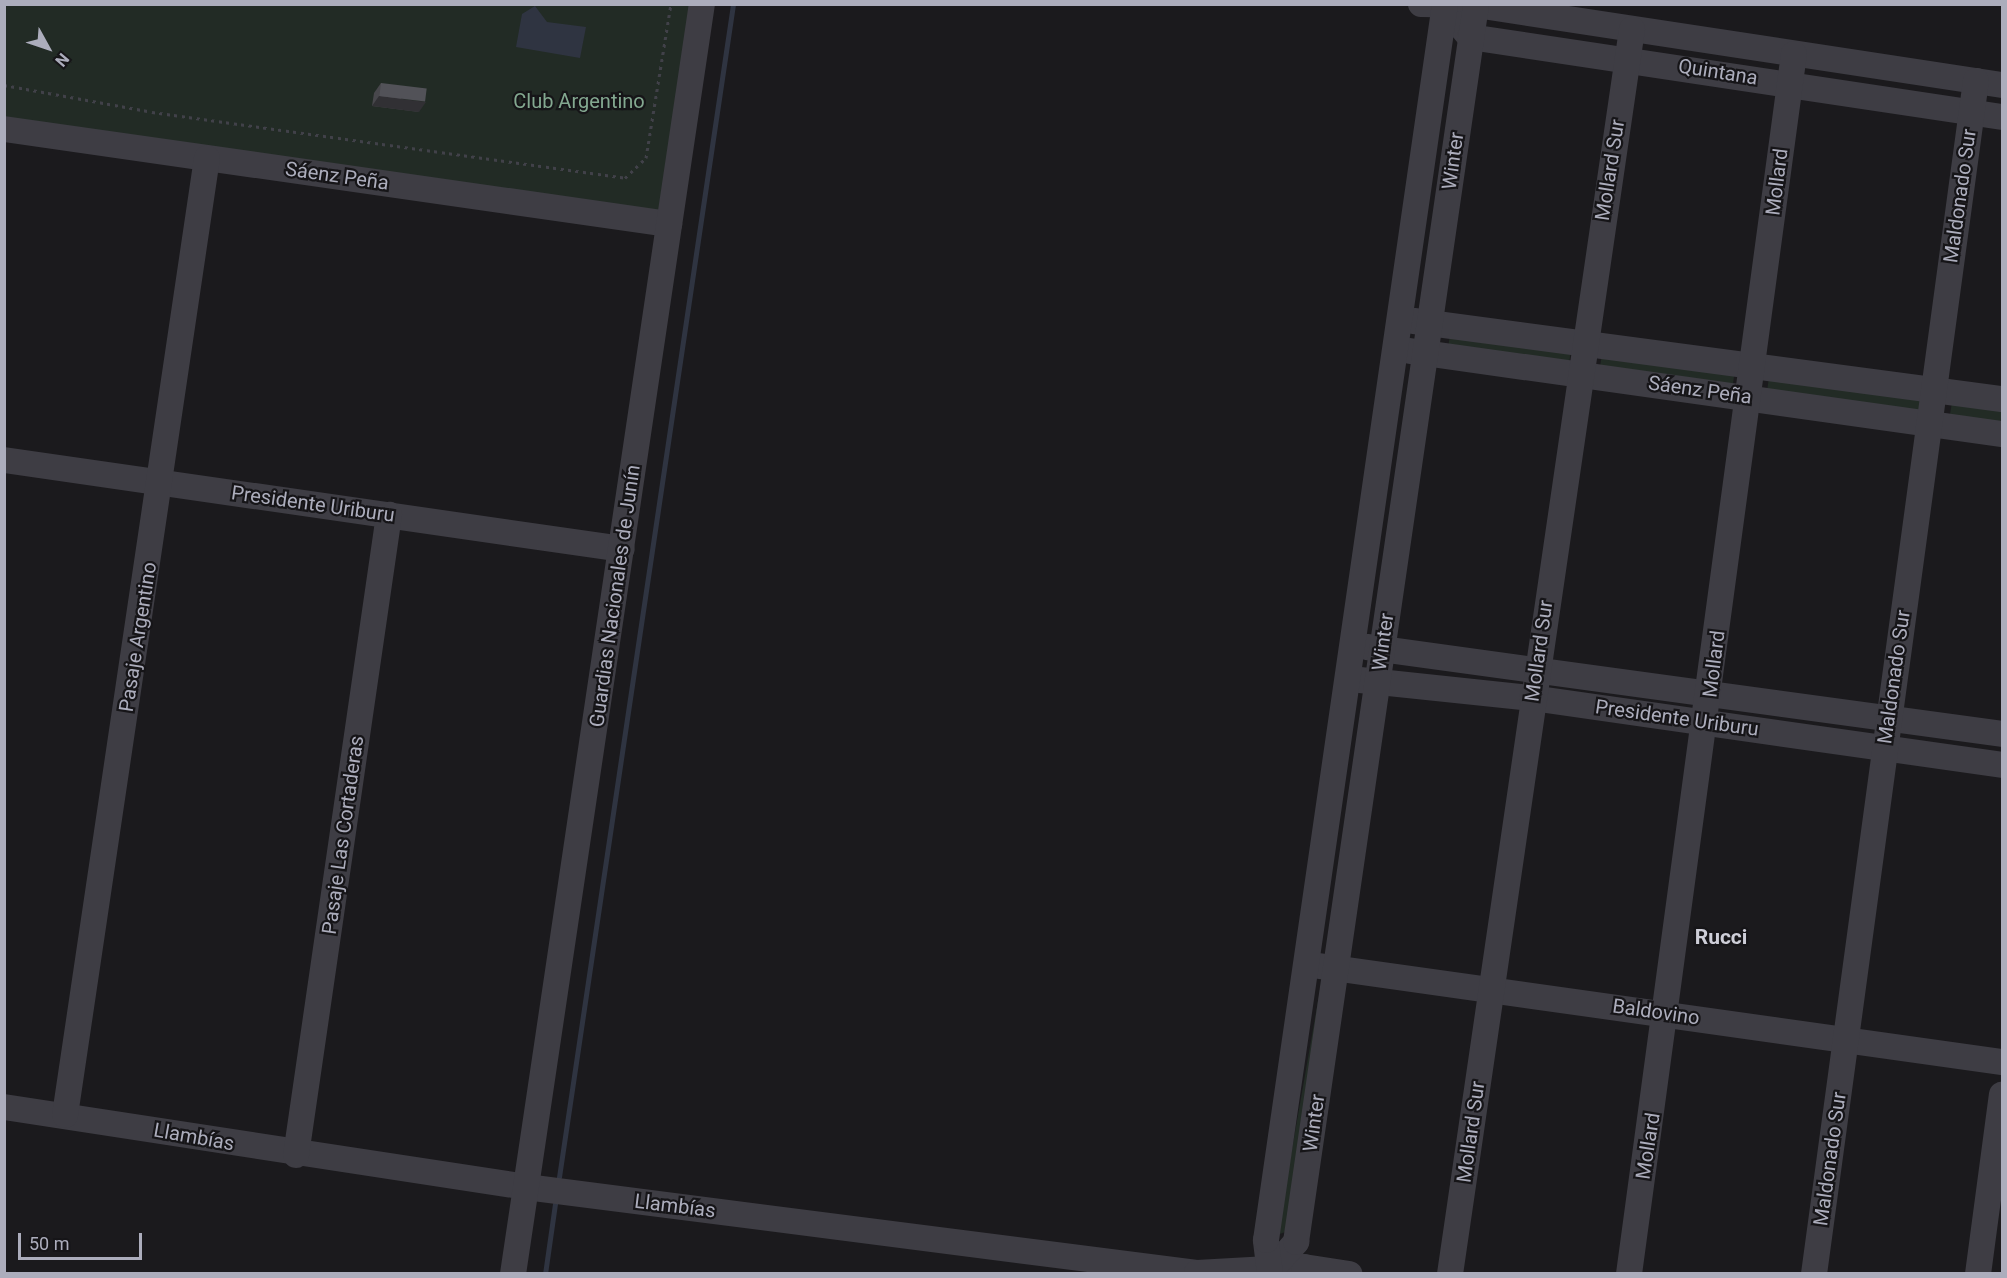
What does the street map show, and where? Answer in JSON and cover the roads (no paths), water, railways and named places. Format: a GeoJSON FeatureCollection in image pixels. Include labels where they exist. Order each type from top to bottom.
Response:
{"type":"FeatureCollection","features":[{"type":"Feature","properties":{"kind":"street","name":"Guardias Nacionales de Junín"},"geometry":{"type":"LineString","coordinates":[[513,1274],[702,4]]}},
{"type":"Feature","properties":{"kind":"street","name":"Quintana"},"geometry":{"type":"LineString","coordinates":[[1437,6],[1476,5],[2002,85]]}},
{"type":"Feature","properties":{"kind":"street","name":"Winter"},"geometry":{"type":"LineString","coordinates":[[1271,1272],[1296,1242],[1476,5]]}},
{"type":"Feature","properties":{"kind":"street","name":"Winter"},"geometry":{"type":"LineString","coordinates":[[1271,1272],[1266,1240],[1309,965],[1403,319],[1437,6]]}},
{"type":"Feature","properties":{"kind":"street"},"geometry":{"type":"LineString","coordinates":[[1437,6],[1470,37]]}},
{"type":"Feature","properties":{"kind":"street","name":"Mollard Sur"},"geometry":{"type":"LineString","coordinates":[[1450,1274],[1582,340],[1632,29]]}},
{"type":"Feature","properties":{"kind":"street","name":"Quintana"},"geometry":{"type":"LineString","coordinates":[[1470,37],[1627,58],[2002,117]]}},
{"type":"Feature","properties":{"kind":"street","name":"Mollard"},"geometry":{"type":"LineString","coordinates":[[1629,1274],[1668,1014],[1794,54]]}},
{"type":"Feature","properties":{"kind":"street","name":"Maldonado Sur"},"geometry":{"type":"LineString","coordinates":[[1814,1274],[1976,81]]}},
{"type":"Feature","properties":{"kind":"street","name":"Sáenz Peña"},"geometry":{"type":"LineString","coordinates":[[4,129],[669,224]]}},
{"type":"Feature","properties":{"kind":"street","name":"Pasaje Argentino"},"geometry":{"type":"LineString","coordinates":[[64,1115],[162,483],[207,158]]}},
{"type":"Feature","properties":{"kind":"street","name":"Sáenz Peña"},"geometry":{"type":"LineString","coordinates":[[1403,319],[1430,324],[1582,340],[2002,399]]}},
{"type":"Feature","properties":{"kind":"street","name":"Sáenz Peña"},"geometry":{"type":"LineString","coordinates":[[1398,349],[2002,434]]}},
{"type":"Feature","properties":{"kind":"street","name":"Presidente Uriburu"},"geometry":{"type":"LineString","coordinates":[[4,460],[622,549]]}},
{"type":"Feature","properties":{"kind":"street","name":"Pasaje Las Cortaderas"},"geometry":{"type":"LineString","coordinates":[[296,1155],[389,515]]}},
{"type":"Feature","properties":{"kind":"street","name":"Presidente Uriburu"},"geometry":{"type":"LineString","coordinates":[[1356,645],[1382,651],[1536,669],[2002,734]]}},
{"type":"Feature","properties":{"kind":"street","name":"Presidente Uriburu"},"geometry":{"type":"LineString","coordinates":[[1351,678],[1377,684],[1532,698],[2002,765]]}},
{"type":"Feature","properties":{"kind":"street","name":"Baldovino"},"geometry":{"type":"LineString","coordinates":[[1309,965],[1491,988],[2002,1062]]}},
{"type":"Feature","properties":{"kind":"street"},"geometry":{"type":"LineString","coordinates":[[1978,1274],[2002,1095]]}},
{"type":"Feature","properties":{"kind":"street","name":"Llambías"},"geometry":{"type":"LineString","coordinates":[[4,1107],[64,1115],[296,1155],[526,1187],[1197,1273],[1271,1272],[1304,1267],[1349,1274]]}},
{"type":"Feature","properties":{"kind":"water"},"geometry":{"type":"Polygon","coordinates":[[[535,6],[547,22],[586,27],[580,58],[516,47],[522,14],[535,6]]]}},
{"type":"Feature","properties":{"kind":"waterway"},"geometry":{"type":"LineString","coordinates":[[559,1177],[733,4]]}},
{"type":"Feature","properties":{"kind":"waterway"},"geometry":{"type":"LineString","coordinates":[[545,1274],[555,1204]]}},
{"type":"Feature","properties":{"kind":"district","name":"Rucci"},"geometry":{"type":"Point","coordinates":[1721,937]}},
{"type":"Feature","properties":{"kind":"park label","name":"Club Argentino"},"geometry":{"type":"Point","coordinates":[579,101]}}]}
